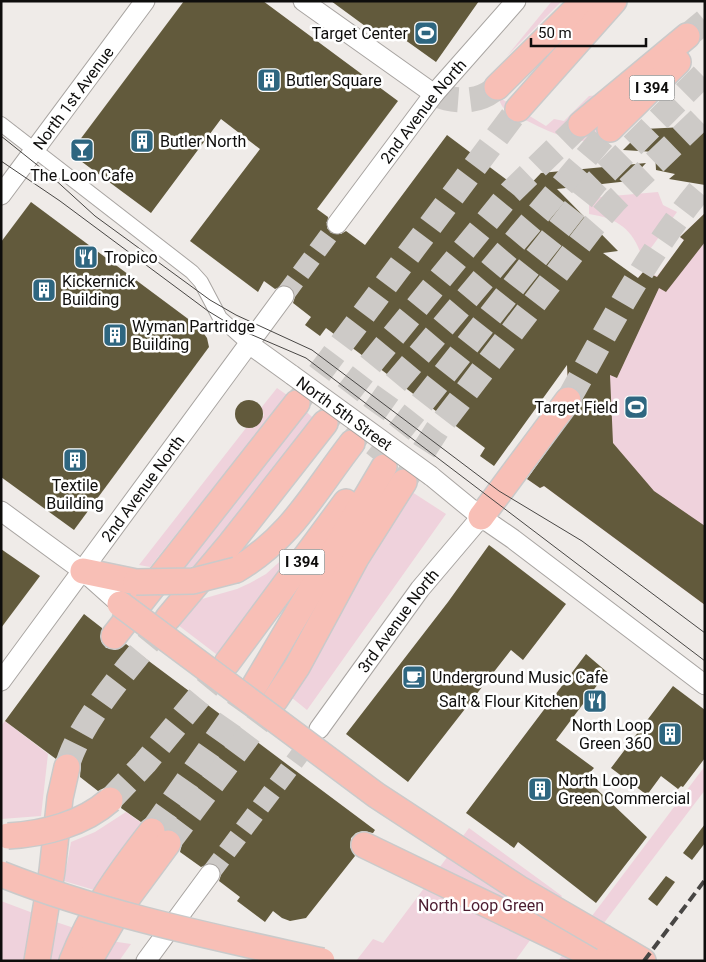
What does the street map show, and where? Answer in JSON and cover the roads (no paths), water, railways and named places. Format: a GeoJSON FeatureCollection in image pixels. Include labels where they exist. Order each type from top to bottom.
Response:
{"type":"FeatureCollection","features":[{"type":"Feature","properties":{"kind":"highway"},"geometry":{"type":"LineString","coordinates":[[497,87],[584,1]]}},
{"type":"Feature","properties":{"kind":"highway"},"geometry":{"type":"LineString","coordinates":[[518,109],[614,1]]}},
{"type":"Feature","properties":{"kind":"highway","name":"I 394"},"geometry":{"type":"LineString","coordinates":[[581,124],[691,41],[610,129]]}},
{"type":"Feature","properties":{"kind":"highway"},"geometry":{"type":"LineString","coordinates":[[481,517],[568,400]]}},
{"type":"Feature","properties":{"kind":"highway"},"geometry":{"type":"LineString","coordinates":[[114,636],[297,403]]}},
{"type":"Feature","properties":{"kind":"highway"},"geometry":{"type":"LineString","coordinates":[[168,618],[231,543],[325,423]]}},
{"type":"Feature","properties":{"kind":"highway","name":"I 394"},"geometry":{"type":"LineString","coordinates":[[91,578],[136,582],[193,581],[236,570],[262,554],[286,532],[352,443]]}},
{"type":"Feature","properties":{"kind":"highway","name":"I 394"},"geometry":{"type":"LineString","coordinates":[[227,663],[380,464],[255,685]]}},
{"type":"Feature","properties":{"kind":"highway"},"geometry":{"type":"LineString","coordinates":[[275,700],[297,667],[356,558],[404,482]]}},
{"type":"Feature","properties":{"kind":"highway"},"geometry":{"type":"LineString","coordinates":[[120,604],[376,795],[518,888],[643,961]]}},
{"type":"Feature","properties":{"kind":"highway"},"geometry":{"type":"LineString","coordinates":[[37,961],[52,871],[60,798],[66,767]]}},
{"type":"Feature","properties":{"kind":"highway"},"geometry":{"type":"LineString","coordinates":[[5,836],[43,832],[74,822],[101,808],[110,800]]}},
{"type":"Feature","properties":{"kind":"highway"},"geometry":{"type":"LineString","coordinates":[[72,961],[83,933],[116,877],[160,837],[89,961]]}},
{"type":"Feature","properties":{"kind":"highway"},"geometry":{"type":"LineString","coordinates":[[364,845],[604,961]]}},
{"type":"Feature","properties":{"kind":"highway"},"geometry":{"type":"LineString","coordinates":[[1,874],[62,897],[127,915],[322,961]]}},
{"type":"Feature","properties":{"kind":"street","name":"North 1st Avenue"},"geometry":{"type":"LineString","coordinates":[[1,194],[145,1]]}},
{"type":"Feature","properties":{"kind":"street"},"geometry":{"type":"LineString","coordinates":[[303,1],[434,94]]}},
{"type":"Feature","properties":{"kind":"street","name":"2nd Avenue North"},"geometry":{"type":"LineString","coordinates":[[338,224],[434,94],[516,1]]}},
{"type":"Feature","properties":{"kind":"street","name":"North 5th Street"},"geometry":{"type":"LineString","coordinates":[[1,124],[192,272],[201,282],[220,318],[249,344],[431,476],[481,517],[513,539],[705,685]]}},
{"type":"Feature","properties":{"kind":"street","name":"2nd Avenue North"},"geometry":{"type":"LineString","coordinates":[[1,682],[91,578],[249,344],[284,296]]}},
{"type":"Feature","properties":{"kind":"street"},"geometry":{"type":"LineString","coordinates":[[1,511],[91,578],[120,604]]}},
{"type":"Feature","properties":{"kind":"street","name":"3rd Avenue North"},"geometry":{"type":"LineString","coordinates":[[319,729],[420,588],[481,517]]}},
{"type":"Feature","properties":{"kind":"street"},"geometry":{"type":"LineString","coordinates":[[146,961],[210,874]]}},
{"type":"Feature","properties":{"kind":"tunnel"},"geometry":{"type":"LineString","coordinates":[[687,36],[705,21]]}},
{"type":"Feature","properties":{"kind":"tunnel"},"geometry":{"type":"LineString","coordinates":[[376,461],[595,183],[705,73]]}},
{"type":"Feature","properties":{"kind":"tunnel"},"geometry":{"type":"LineString","coordinates":[[434,94],[450,99],[467,100],[490,93],[497,87]]}},
{"type":"Feature","properties":{"kind":"tunnel"},"geometry":{"type":"LineString","coordinates":[[297,403],[518,109]]}},
{"type":"Feature","properties":{"kind":"tunnel"},"geometry":{"type":"LineString","coordinates":[[404,482],[437,430],[594,225],[615,201],[705,114]]}},
{"type":"Feature","properties":{"kind":"tunnel"},"geometry":{"type":"LineString","coordinates":[[325,423],[368,367],[511,192],[581,124]]}},
{"type":"Feature","properties":{"kind":"tunnel"},"geometry":{"type":"LineString","coordinates":[[352,443],[392,387],[610,129]]}},
{"type":"Feature","properties":{"kind":"tunnel"},"geometry":{"type":"LineString","coordinates":[[568,400],[648,261],[705,184]]}},
{"type":"Feature","properties":{"kind":"tunnel"},"geometry":{"type":"LineString","coordinates":[[284,296],[337,224]]}},
{"type":"Feature","properties":{"kind":"tunnel"},"geometry":{"type":"LineString","coordinates":[[67,767],[83,730],[96,710],[168,618]]}},
{"type":"Feature","properties":{"kind":"tunnel"},"geometry":{"type":"LineString","coordinates":[[110,800],[145,763],[227,663]]}},
{"type":"Feature","properties":{"kind":"tunnel"},"geometry":{"type":"LineString","coordinates":[[152,831],[255,685]]}},
{"type":"Feature","properties":{"kind":"tunnel"},"geometry":{"type":"LineString","coordinates":[[168,843],[275,700]]}},
{"type":"Feature","properties":{"kind":"tunnel"},"geometry":{"type":"LineString","coordinates":[[210,874],[316,733]]}},
{"type":"Feature","properties":{"kind":"tram line"},"geometry":{"type":"LineString","coordinates":[[1,136],[51,176],[95,216],[210,300],[236,315],[312,350],[499,491],[582,541],[705,633]]}},
{"type":"Feature","properties":{"kind":"tram line"},"geometry":{"type":"LineString","coordinates":[[1,161],[60,201],[208,311],[236,328],[306,358],[705,661]]}},
{"type":"Feature","properties":{"kind":"railway"},"geometry":{"type":"LineString","coordinates":[[644,961],[705,880]]}},
{"type":"Feature","properties":{"kind":"place","name":"Target Center"},"geometry":{"type":"Point","coordinates":[426,33]}},
{"type":"Feature","properties":{"kind":"place","name":"Butler Square"},"geometry":{"type":"Point","coordinates":[269,80]}},
{"type":"Feature","properties":{"kind":"place","name":"Butler North"},"geometry":{"type":"Point","coordinates":[142,141]}},
{"type":"Feature","properties":{"kind":"place","name":"The Loon Cafe"},"geometry":{"type":"Point","coordinates":[82,150]}},
{"type":"Feature","properties":{"kind":"place","name":"Tropico"},"geometry":{"type":"Point","coordinates":[86,257]}},
{"type":"Feature","properties":{"kind":"place","name":"Kickernick Building"},"geometry":{"type":"Point","coordinates":[44,290]}},
{"type":"Feature","properties":{"kind":"place","name":"Wyman Partridge Building"},"geometry":{"type":"Point","coordinates":[115,335]}},
{"type":"Feature","properties":{"kind":"place","name":"Target Field"},"geometry":{"type":"Point","coordinates":[636,407]}},
{"type":"Feature","properties":{"kind":"place","name":"Textile Building"},"geometry":{"type":"Point","coordinates":[75,460]}},
{"type":"Feature","properties":{"kind":"place","name":"Underground Music Cafe"},"geometry":{"type":"Point","coordinates":[414,677]}},
{"type":"Feature","properties":{"kind":"place","name":"Salt & Flour Kitchen"},"geometry":{"type":"Point","coordinates":[595,701]}},
{"type":"Feature","properties":{"kind":"place","name":"North Loop Green 360"},"geometry":{"type":"Point","coordinates":[670,734]}},
{"type":"Feature","properties":{"kind":"place","name":"North Loop Green Commercial"},"geometry":{"type":"Point","coordinates":[540,789]}},
{"type":"Feature","properties":{"kind":"park label","name":"North Loop Green"},"geometry":{"type":"Point","coordinates":[481,905]}}]}
